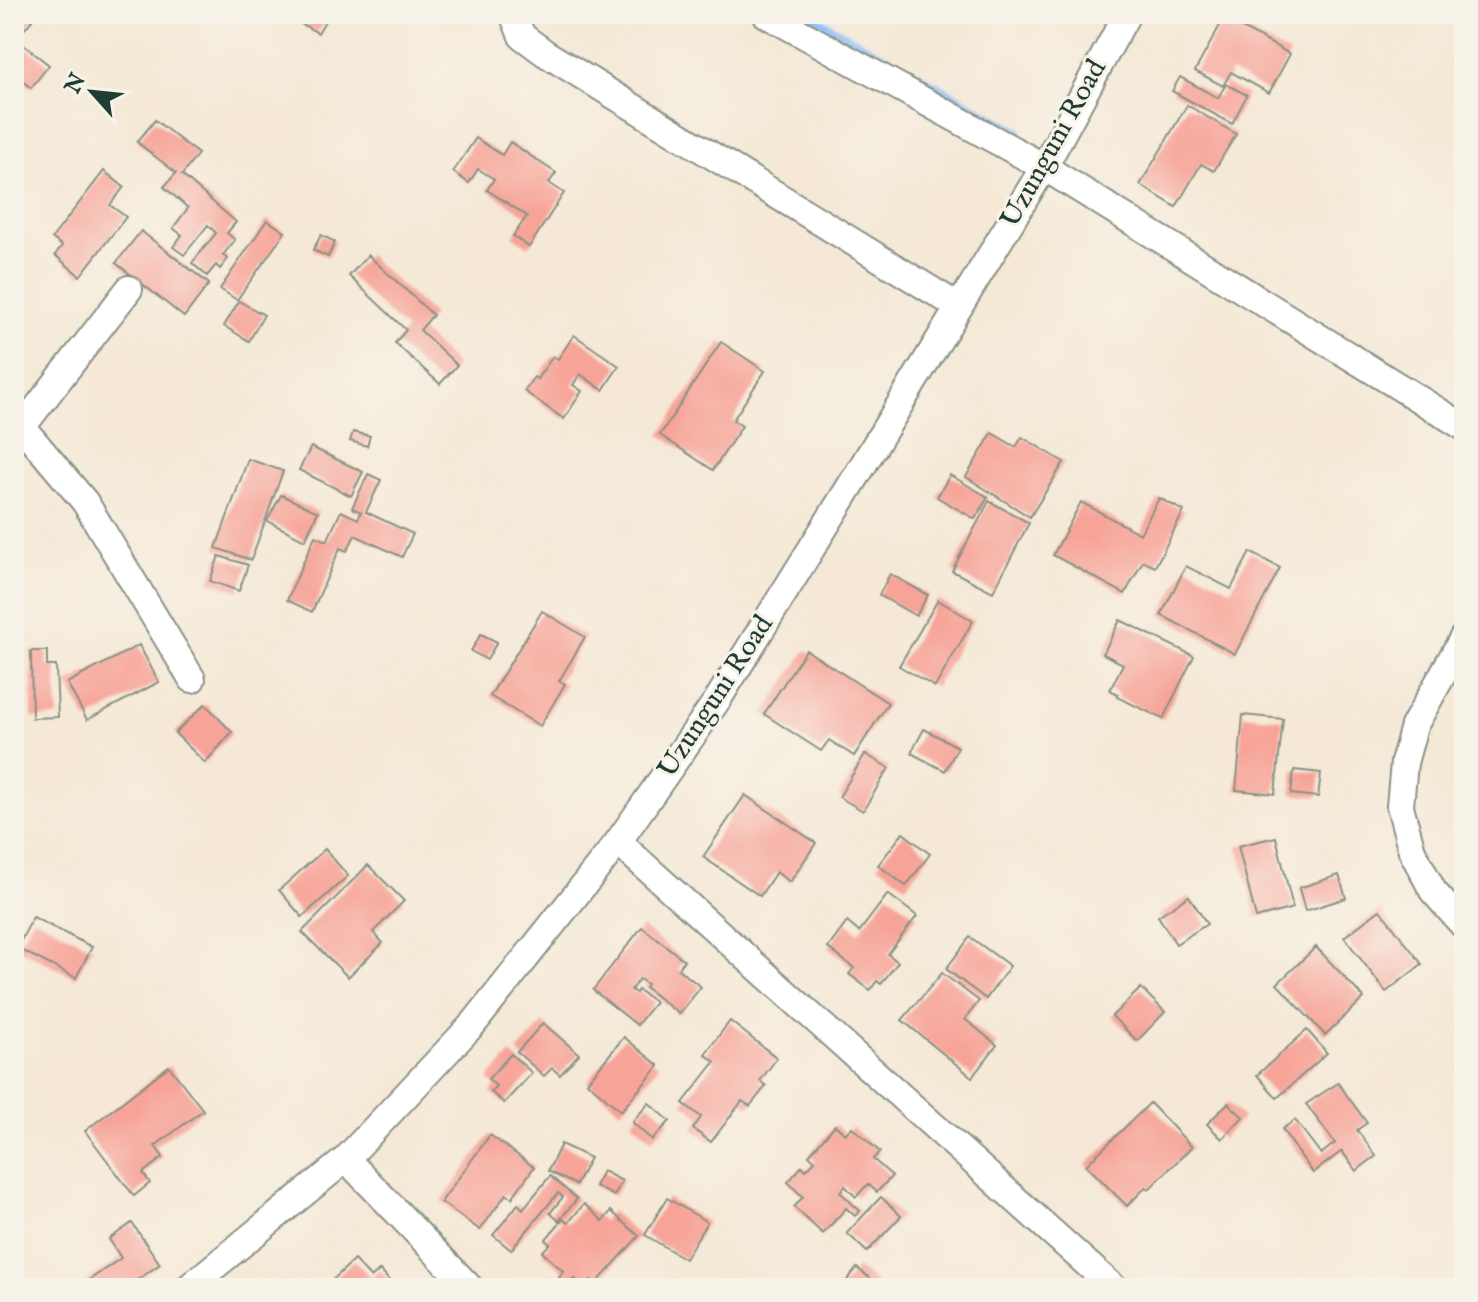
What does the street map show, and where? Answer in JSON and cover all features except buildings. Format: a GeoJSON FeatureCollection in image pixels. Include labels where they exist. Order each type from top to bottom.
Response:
{"type":"FeatureCollection","features":[{"type":"Feature","properties":{"kind":"street"},"geometry":{"type":"LineString","coordinates":[[513,14],[522,36],[545,53],[959,307]]}},
{"type":"Feature","properties":{"kind":"street"},"geometry":{"type":"LineString","coordinates":[[766,14],[1044,167],[1464,427]]}},
{"type":"Feature","properties":{"kind":"street","name":"Uzunguni Road"},"geometry":{"type":"LineString","coordinates":[[188,1288],[346,1159],[474,1023],[618,842],[718,699],[959,307],[1044,167],[1127,14]]}},
{"type":"Feature","properties":{"kind":"street"},"geometry":{"type":"LineString","coordinates":[[129,289],[18,424],[85,502],[192,679]]}},
{"type":"Feature","properties":{"kind":"street"},"geometry":{"type":"LineString","coordinates":[[1464,636],[1414,726],[1404,763],[1400,806],[1412,851],[1433,891],[1464,926]]}},
{"type":"Feature","properties":{"kind":"street"},"geometry":{"type":"LineString","coordinates":[[618,842],[1114,1288]]}},
{"type":"Feature","properties":{"kind":"street"},"geometry":{"type":"LineString","coordinates":[[346,1159],[470,1288]]}},
{"type":"Feature","properties":{"kind":"waterway"},"geometry":{"type":"LineString","coordinates":[[806,14],[1018,132]]}}]}
